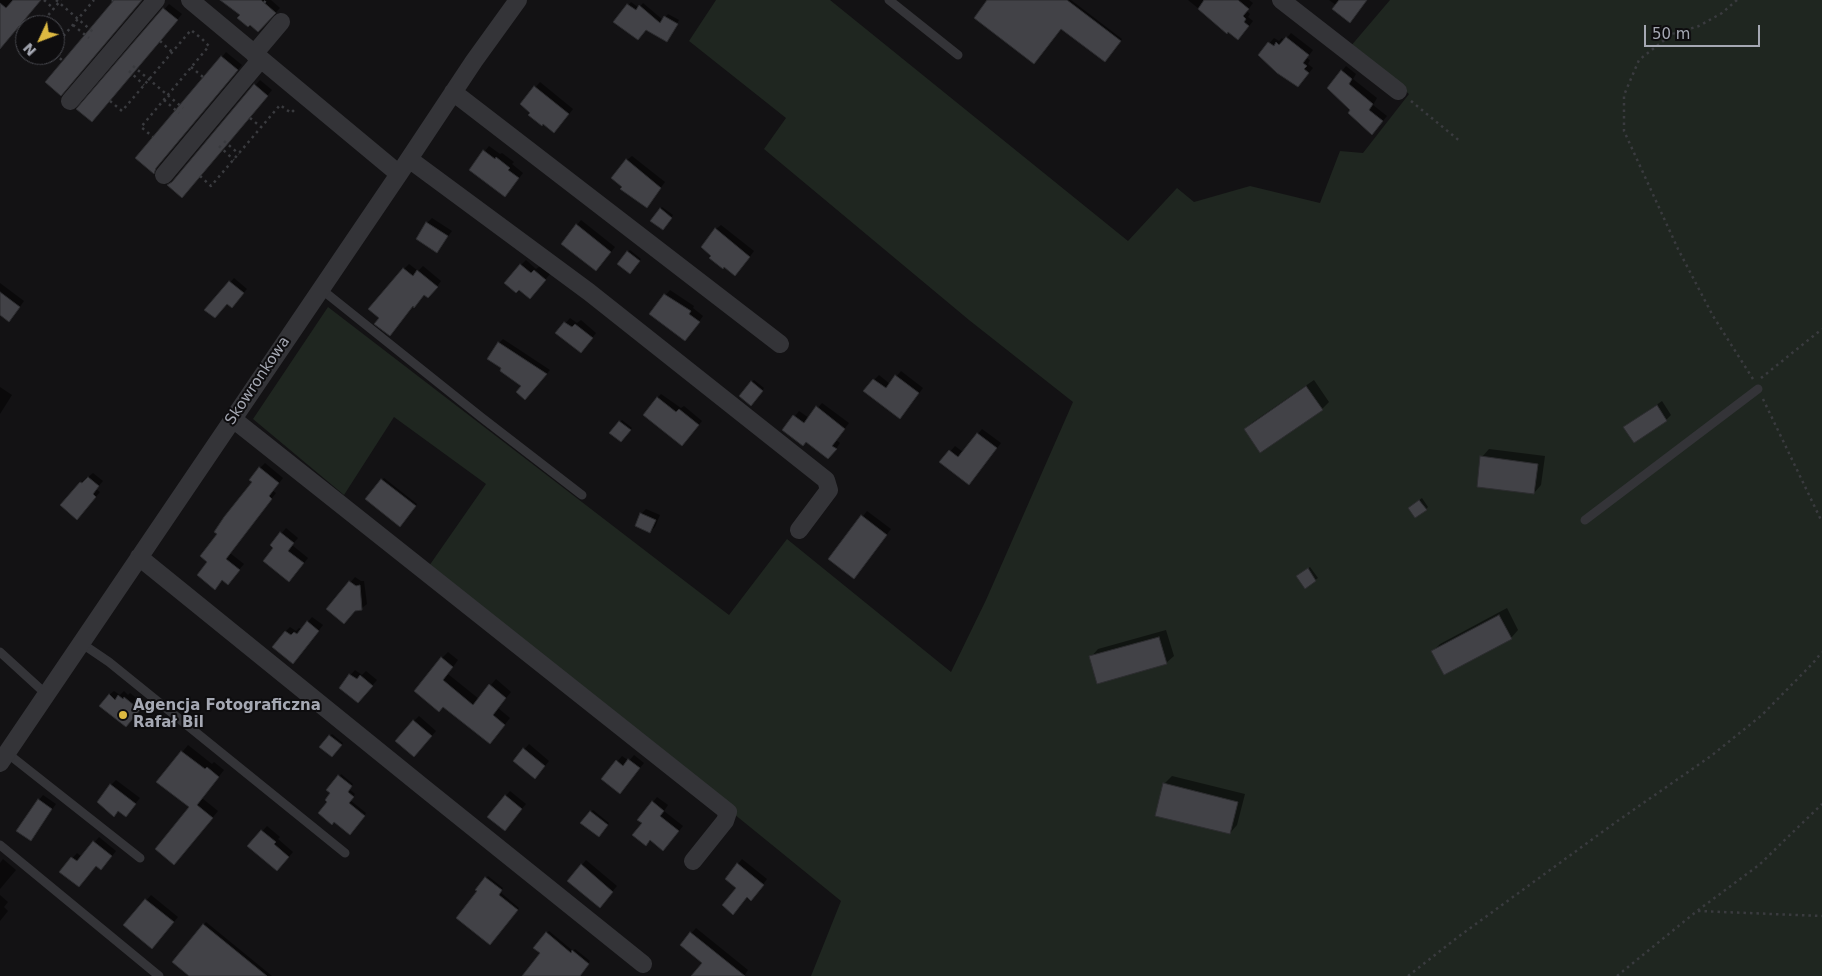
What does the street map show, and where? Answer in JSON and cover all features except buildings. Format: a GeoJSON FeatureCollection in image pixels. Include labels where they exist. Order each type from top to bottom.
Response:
{"type":"FeatureCollection","features":[{"type":"Feature","properties":{"kind":"street"},"geometry":{"type":"LineString","coordinates":[[70,101],[156,0]]}},
{"type":"Feature","properties":{"kind":"street"},"geometry":{"type":"LineString","coordinates":[[190,0],[399,174]]}},
{"type":"Feature","properties":{"kind":"street","name":"Skowronkowa"},"geometry":{"type":"LineString","coordinates":[[3,758],[453,92],[518,0]]}},
{"type":"Feature","properties":{"kind":"street"},"geometry":{"type":"LineString","coordinates":[[1281,0],[1398,91]]}},
{"type":"Feature","properties":{"kind":"street"},"geometry":{"type":"LineString","coordinates":[[164,175],[258,56],[281,22]]}},
{"type":"Feature","properties":{"kind":"street"},"geometry":{"type":"LineString","coordinates":[[453,92],[780,344]]}},
{"type":"Feature","properties":{"kind":"street"},"geometry":{"type":"LineString","coordinates":[[409,159],[583,287],[826,480],[829,490],[799,530]]}},
{"type":"Feature","properties":{"kind":"street"},"geometry":{"type":"LineString","coordinates":[[233,419],[728,812],[725,821],[694,861]]}},
{"type":"Feature","properties":{"kind":"street"},"geometry":{"type":"LineString","coordinates":[[139,557],[643,964]]}},
{"type":"Feature","properties":{"kind":"lane"},"geometry":{"type":"LineString","coordinates":[[889,0],[958,55]]}},
{"type":"Feature","properties":{"kind":"lane"},"geometry":{"type":"LineString","coordinates":[[321,289],[480,417],[582,495]]}},
{"type":"Feature","properties":{"kind":"lane"},"geometry":{"type":"LineString","coordinates":[[1585,520],[1758,389]]}},
{"type":"Feature","properties":{"kind":"lane"},"geometry":{"type":"LineString","coordinates":[[81,643],[109,662],[345,853]]}},
{"type":"Feature","properties":{"kind":"lane"},"geometry":{"type":"LineString","coordinates":[[0,652],[46,694]]}},
{"type":"Feature","properties":{"kind":"lane"},"geometry":{"type":"LineString","coordinates":[[3,758],[140,858]]}},
{"type":"Feature","properties":{"kind":"lane"},"geometry":{"type":"LineString","coordinates":[[0,845],[160,976]]}},
{"type":"Feature","properties":{"kind":"path"},"geometry":{"type":"LineString","coordinates":[[44,0],[54,9]]}},
{"type":"Feature","properties":{"kind":"path"},"geometry":{"type":"LineString","coordinates":[[65,34],[94,0]]}},
{"type":"Feature","properties":{"kind":"path"},"geometry":{"type":"LineString","coordinates":[[1737,0],[1722,13],[1698,26],[1672,34],[1639,60],[1624,96],[1624,131],[1678,249],[1713,316],[1756,382],[1822,329]]}},
{"type":"Feature","properties":{"kind":"path"},"geometry":{"type":"LineString","coordinates":[[49,15],[59,1],[93,32]]}},
{"type":"Feature","properties":{"kind":"path"},"geometry":{"type":"LineString","coordinates":[[73,24],[89,38]]}},
{"type":"Feature","properties":{"kind":"path"},"geometry":{"type":"LineString","coordinates":[[110,101],[122,112],[191,30],[209,46],[141,127],[153,137]]}},
{"type":"Feature","properties":{"kind":"path"},"geometry":{"type":"LineString","coordinates":[[160,41],[172,52]]}},
{"type":"Feature","properties":{"kind":"path"},"geometry":{"type":"LineString","coordinates":[[133,66],[183,108]]}},
{"type":"Feature","properties":{"kind":"path"},"geometry":{"type":"LineString","coordinates":[[191,67],[203,77]]}},
{"type":"Feature","properties":{"kind":"path"},"geometry":{"type":"LineString","coordinates":[[129,71],[144,85]]}},
{"type":"Feature","properties":{"kind":"path"},"geometry":{"type":"LineString","coordinates":[[1398,91],[1461,142]]}},
{"type":"Feature","properties":{"kind":"path"},"geometry":{"type":"LineString","coordinates":[[164,100],[179,113]]}},
{"type":"Feature","properties":{"kind":"path"},"geometry":{"type":"LineString","coordinates":[[200,176],[211,186],[280,105],[290,113]]}},
{"type":"Feature","properties":{"kind":"path"},"geometry":{"type":"LineString","coordinates":[[250,118],[262,127]]}},
{"type":"Feature","properties":{"kind":"path"},"geometry":{"type":"LineString","coordinates":[[224,141],[239,154]]}},
{"type":"Feature","properties":{"kind":"path"},"geometry":{"type":"LineString","coordinates":[[219,146],[234,160]]}},
{"type":"Feature","properties":{"kind":"path"},"geometry":{"type":"LineString","coordinates":[[1758,389],[1822,522]]}},
{"type":"Feature","properties":{"kind":"path"},"geometry":{"type":"LineString","coordinates":[[1408,976],[1458,937],[1616,822],[1712,756],[1762,715],[1822,652]]}},
{"type":"Feature","properties":{"kind":"path"},"geometry":{"type":"LineString","coordinates":[[1617,976],[1697,911],[1759,865],[1822,804]]}},
{"type":"Feature","properties":{"kind":"path"},"geometry":{"type":"LineString","coordinates":[[1697,911],[1822,916]]}},
{"type":"Feature","properties":{"kind":"shaded area"},"geometry":{"type":"Polygon","coordinates":[[[716,0],[830,0],[1128,241],[1177,188],[1194,202],[1250,186],[1320,203],[1340,151],[1363,153],[1409,94],[1350,47],[1390,0],[1822,0],[1822,976],[811,976],[841,901],[429,566],[486,484],[394,417],[344,495],[253,419],[328,307],[729,615],[787,539],[951,672],[986,600],[1073,402],[969,320],[764,149],[786,118],[689,41],[716,0]]]}},
{"type":"Feature","properties":{"kind":"place","name":"Agencja Fotograficzna Rafał Bil"},"geometry":{"type":"Point","coordinates":[123,715]}}]}
